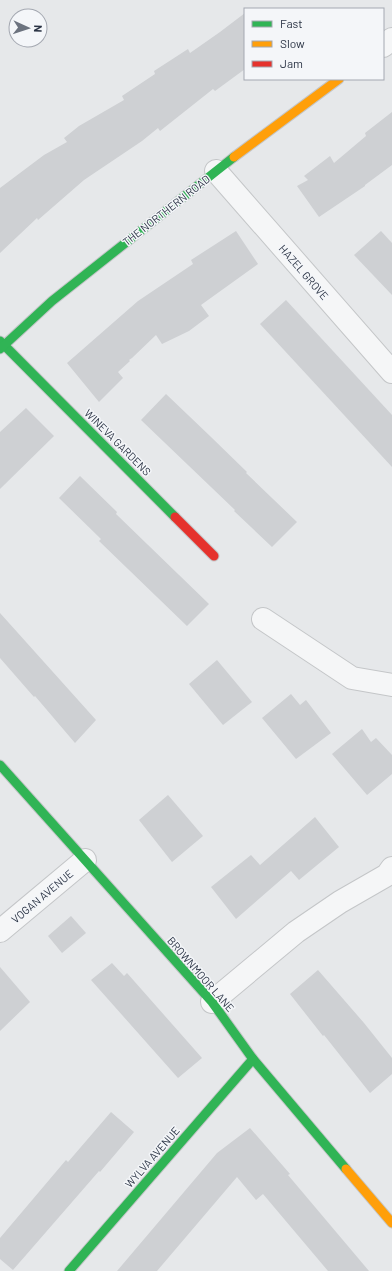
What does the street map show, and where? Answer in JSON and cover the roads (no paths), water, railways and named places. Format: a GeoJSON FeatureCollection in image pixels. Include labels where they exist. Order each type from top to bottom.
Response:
{"type":"FeatureCollection","features":[{"type":"Feature","properties":{"kind":"street"},"geometry":{"type":"LineString","coordinates":[[384,45],[392,39]]}},
{"type":"Feature","properties":{"kind":"street","name":"THE NORTHERN ROAD"},"geometry":{"type":"LineString","coordinates":[[2,345],[52,301],[216,171],[337,80]]}},
{"type":"Feature","properties":{"kind":"street","name":"HAZEL GROVE"},"geometry":{"type":"LineString","coordinates":[[216,171],[392,372]]}},
{"type":"Feature","properties":{"kind":"street","name":"WINEVA GARDENS"},"geometry":{"type":"LineString","coordinates":[[2,345],[214,556]]}},
{"type":"Feature","properties":{"kind":"street"},"geometry":{"type":"LineString","coordinates":[[263,619],[352,678],[392,686]]}},
{"type":"Feature","properties":{"kind":"street","name":"BROWNMOOR LANE"},"geometry":{"type":"LineString","coordinates":[[0,765],[212,1002],[253,1059],[392,1223]]}},
{"type":"Feature","properties":{"kind":"street","name":"VOGAN AVENUE"},"geometry":{"type":"LineString","coordinates":[[0,931],[85,860]]}},
{"type":"Feature","properties":{"kind":"street"},"geometry":{"type":"LineString","coordinates":[[212,1002],[296,932],[340,902],[387,875],[392,868]]}},
{"type":"Feature","properties":{"kind":"street","name":"WYLVA AVENUE"},"geometry":{"type":"LineString","coordinates":[[69,1271],[253,1059]]}}]}
